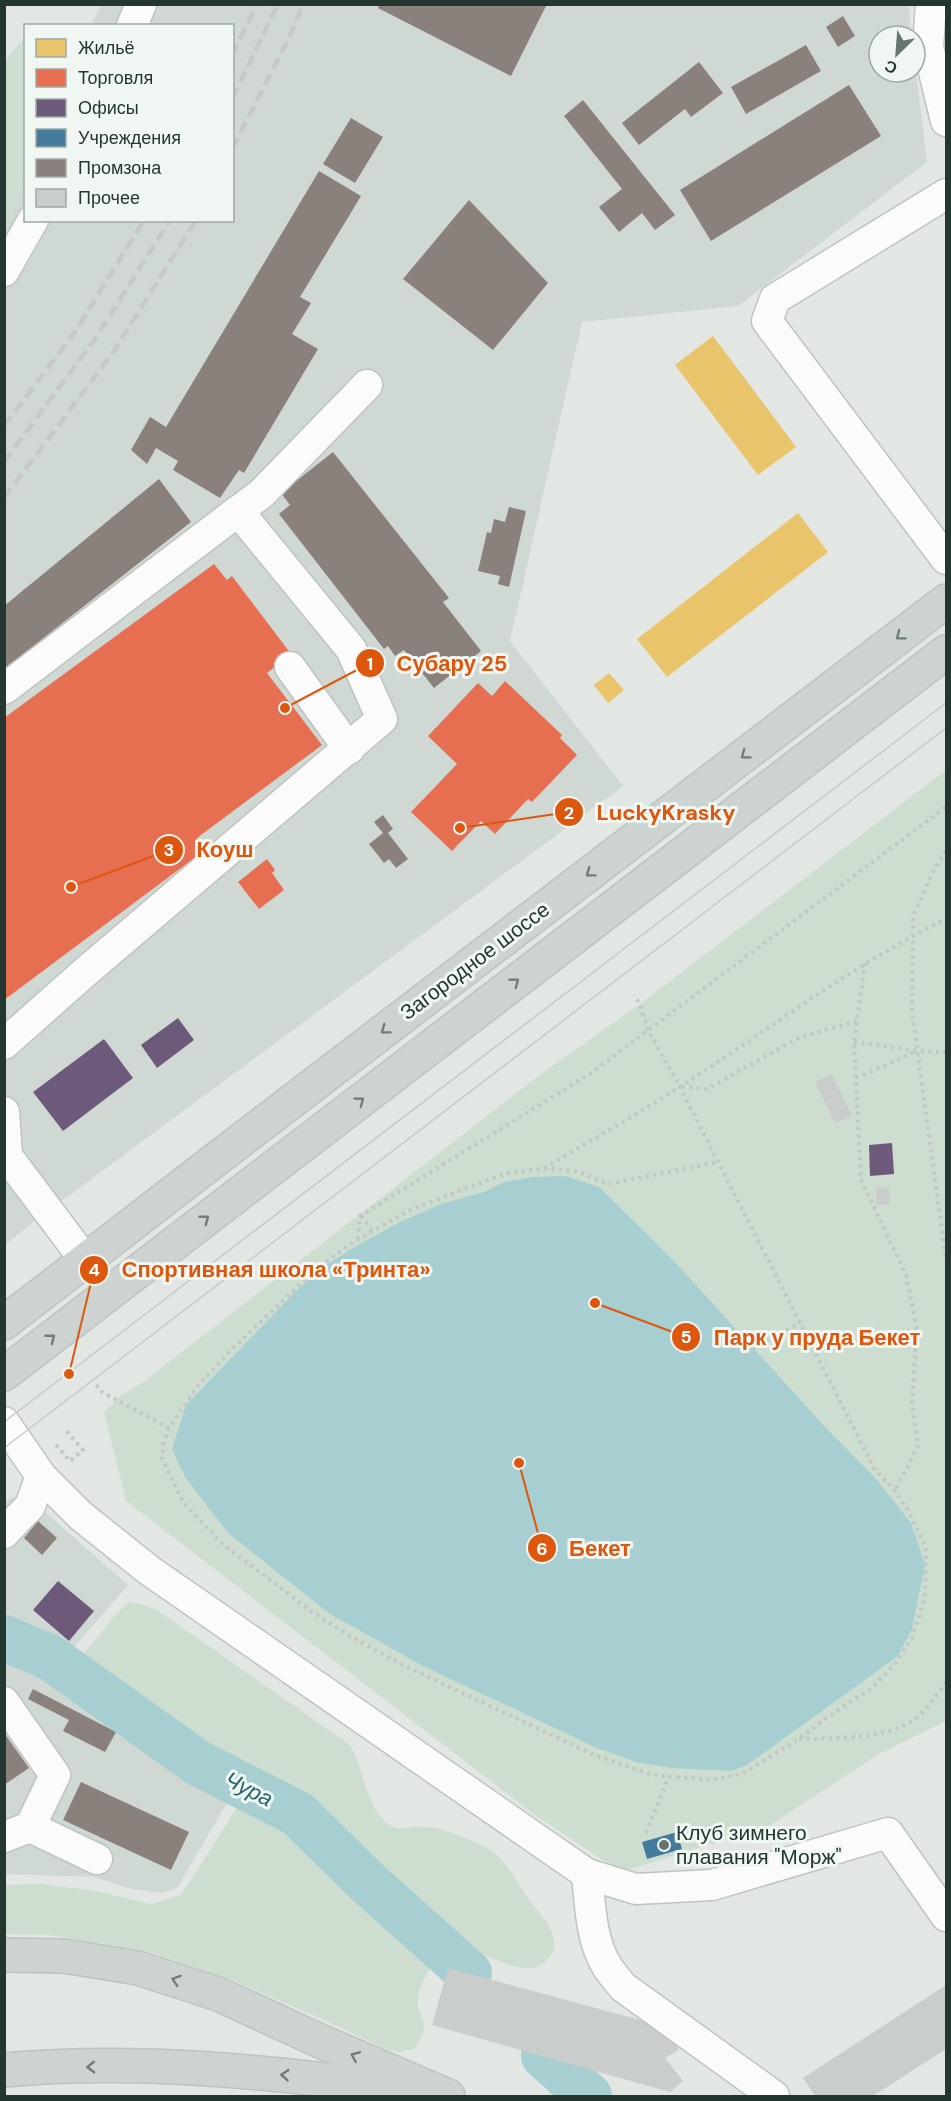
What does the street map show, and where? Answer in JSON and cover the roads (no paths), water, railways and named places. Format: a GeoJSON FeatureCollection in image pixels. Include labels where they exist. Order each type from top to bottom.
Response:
{"type":"FeatureCollection","features":[{"type":"Feature","properties":{"kind":"main road","name":"Загородное шоссе"},"geometry":{"type":"LineString","coordinates":[[4,1323],[946,601]]}},
{"type":"Feature","properties":{"kind":"main road","name":"Загородное шоссе"},"geometry":{"type":"LineString","coordinates":[[4,1374],[946,652]]}},
{"type":"Feature","properties":{"kind":"main road"},"geometry":{"type":"LineString","coordinates":[[4,1955],[64,1956],[150,1972],[218,1994],[320,2042],[449,2096]]}},
{"type":"Feature","properties":{"kind":"main road"},"geometry":{"type":"LineString","coordinates":[[4,2070],[168,2066],[311,2077],[449,2096]]}},
{"type":"Feature","properties":{"kind":"lane"},"geometry":{"type":"LineString","coordinates":[[133,24],[141,4]]}},
{"type":"Feature","properties":{"kind":"lane"},"geometry":{"type":"LineString","coordinates":[[932,4],[946,122]]}},
{"type":"Feature","properties":{"kind":"lane"},"geometry":{"type":"LineString","coordinates":[[946,194],[775,299],[767,321],[946,559]]}},
{"type":"Feature","properties":{"kind":"lane"},"geometry":{"type":"LineString","coordinates":[[4,271],[32,222]]}},
{"type":"Feature","properties":{"kind":"lane"},"geometry":{"type":"LineString","coordinates":[[4,689],[261,494],[367,385]]}},
{"type":"Feature","properties":{"kind":"lane"},"geometry":{"type":"LineString","coordinates":[[4,1044],[382,719],[351,649],[238,511]]}},
{"type":"Feature","properties":{"kind":"lane"},"geometry":{"type":"LineString","coordinates":[[290,667],[349,749]]}},
{"type":"Feature","properties":{"kind":"lane"},"geometry":{"type":"LineString","coordinates":[[4,1112],[6,1157],[85,1260]]}},
{"type":"Feature","properties":{"kind":"lane"},"geometry":{"type":"LineString","coordinates":[[5,1426],[41,1476],[81,1516],[150,1571],[587,1874],[636,1889],[712,1885],[888,1833],[946,1916]]}},
{"type":"Feature","properties":{"kind":"lane"},"geometry":{"type":"LineString","coordinates":[[4,1533],[30,1506],[41,1476]]}},
{"type":"Feature","properties":{"kind":"lane"},"geometry":{"type":"LineString","coordinates":[[4,1702],[55,1775],[17,1832],[97,1859]]}},
{"type":"Feature","properties":{"kind":"lane"},"geometry":{"type":"LineString","coordinates":[[587,1874],[590,1912],[597,1940],[607,1967],[623,1987],[774,2097]]}},
{"type":"Feature","properties":{"kind":"water"},"geometry":{"type":"Polygon","coordinates":[[[566,1176],[599,1187],[674,1261],[825,1427],[877,1480],[911,1523],[925,1564],[912,1629],[898,1656],[747,1765],[732,1771],[672,1768],[636,1762],[597,1748],[423,1666],[330,1614],[228,1533],[185,1477],[172,1449],[186,1405],[295,1292],[322,1268],[398,1223],[441,1204],[484,1192],[504,1182],[532,1177],[566,1176]]]}},
{"type":"Feature","properties":{"kind":"waterway","name":"Чура"},"geometry":{"type":"LineString","coordinates":[[4,1638],[51,1658],[198,1763],[298,1814],[366,1881],[469,1973]]}},
{"type":"Feature","properties":{"kind":"waterway","name":"Чура"},"geometry":{"type":"LineString","coordinates":[[544,2056],[589,2096]]}},
{"type":"Feature","properties":{"kind":"tram line"},"geometry":{"type":"LineString","coordinates":[[4,1422],[946,703]]}},
{"type":"Feature","properties":{"kind":"tram line"},"geometry":{"type":"LineString","coordinates":[[4,1448],[946,728]]}},
{"type":"Feature","properties":{"kind":"railway"},"geometry":{"type":"LineString","coordinates":[[234,51],[257,4]]}},
{"type":"Feature","properties":{"kind":"railway"},"geometry":{"type":"LineString","coordinates":[[234,95],[278,4]]}},
{"type":"Feature","properties":{"kind":"railway"},"geometry":{"type":"LineString","coordinates":[[234,145],[289,38],[303,4]]}},
{"type":"Feature","properties":{"kind":"railway"},"geometry":{"type":"LineString","coordinates":[[4,426],[75,332],[143,222]]}},
{"type":"Feature","properties":{"kind":"railway"},"geometry":{"type":"LineString","coordinates":[[4,462],[95,339],[169,222]]}},
{"type":"Feature","properties":{"kind":"railway"},"geometry":{"type":"LineString","coordinates":[[4,498],[114,351],[195,222]]}},
{"type":"Feature","properties":{"kind":"place","name":"Субару 25"},"geometry":{"type":"Point","coordinates":[285,708]}},
{"type":"Feature","properties":{"kind":"place","name":"LuckyKrasky"},"geometry":{"type":"Point","coordinates":[460,828]}},
{"type":"Feature","properties":{"kind":"place","name":"Коуш"},"geometry":{"type":"Point","coordinates":[71,887]}},
{"type":"Feature","properties":{"kind":"place","name":"Парк у пруда Бекет"},"geometry":{"type":"Point","coordinates":[595,1303]}},
{"type":"Feature","properties":{"kind":"place","name":"Спортивная школа «Тринта»"},"geometry":{"type":"Point","coordinates":[69,1374]}},
{"type":"Feature","properties":{"kind":"place","name":"Бекет"},"geometry":{"type":"Point","coordinates":[519,1463]}},
{"type":"Feature","properties":{"kind":"place","name":"Клуб зимнего плавания \"Морж\""},"geometry":{"type":"Point","coordinates":[664,1845]}}]}
